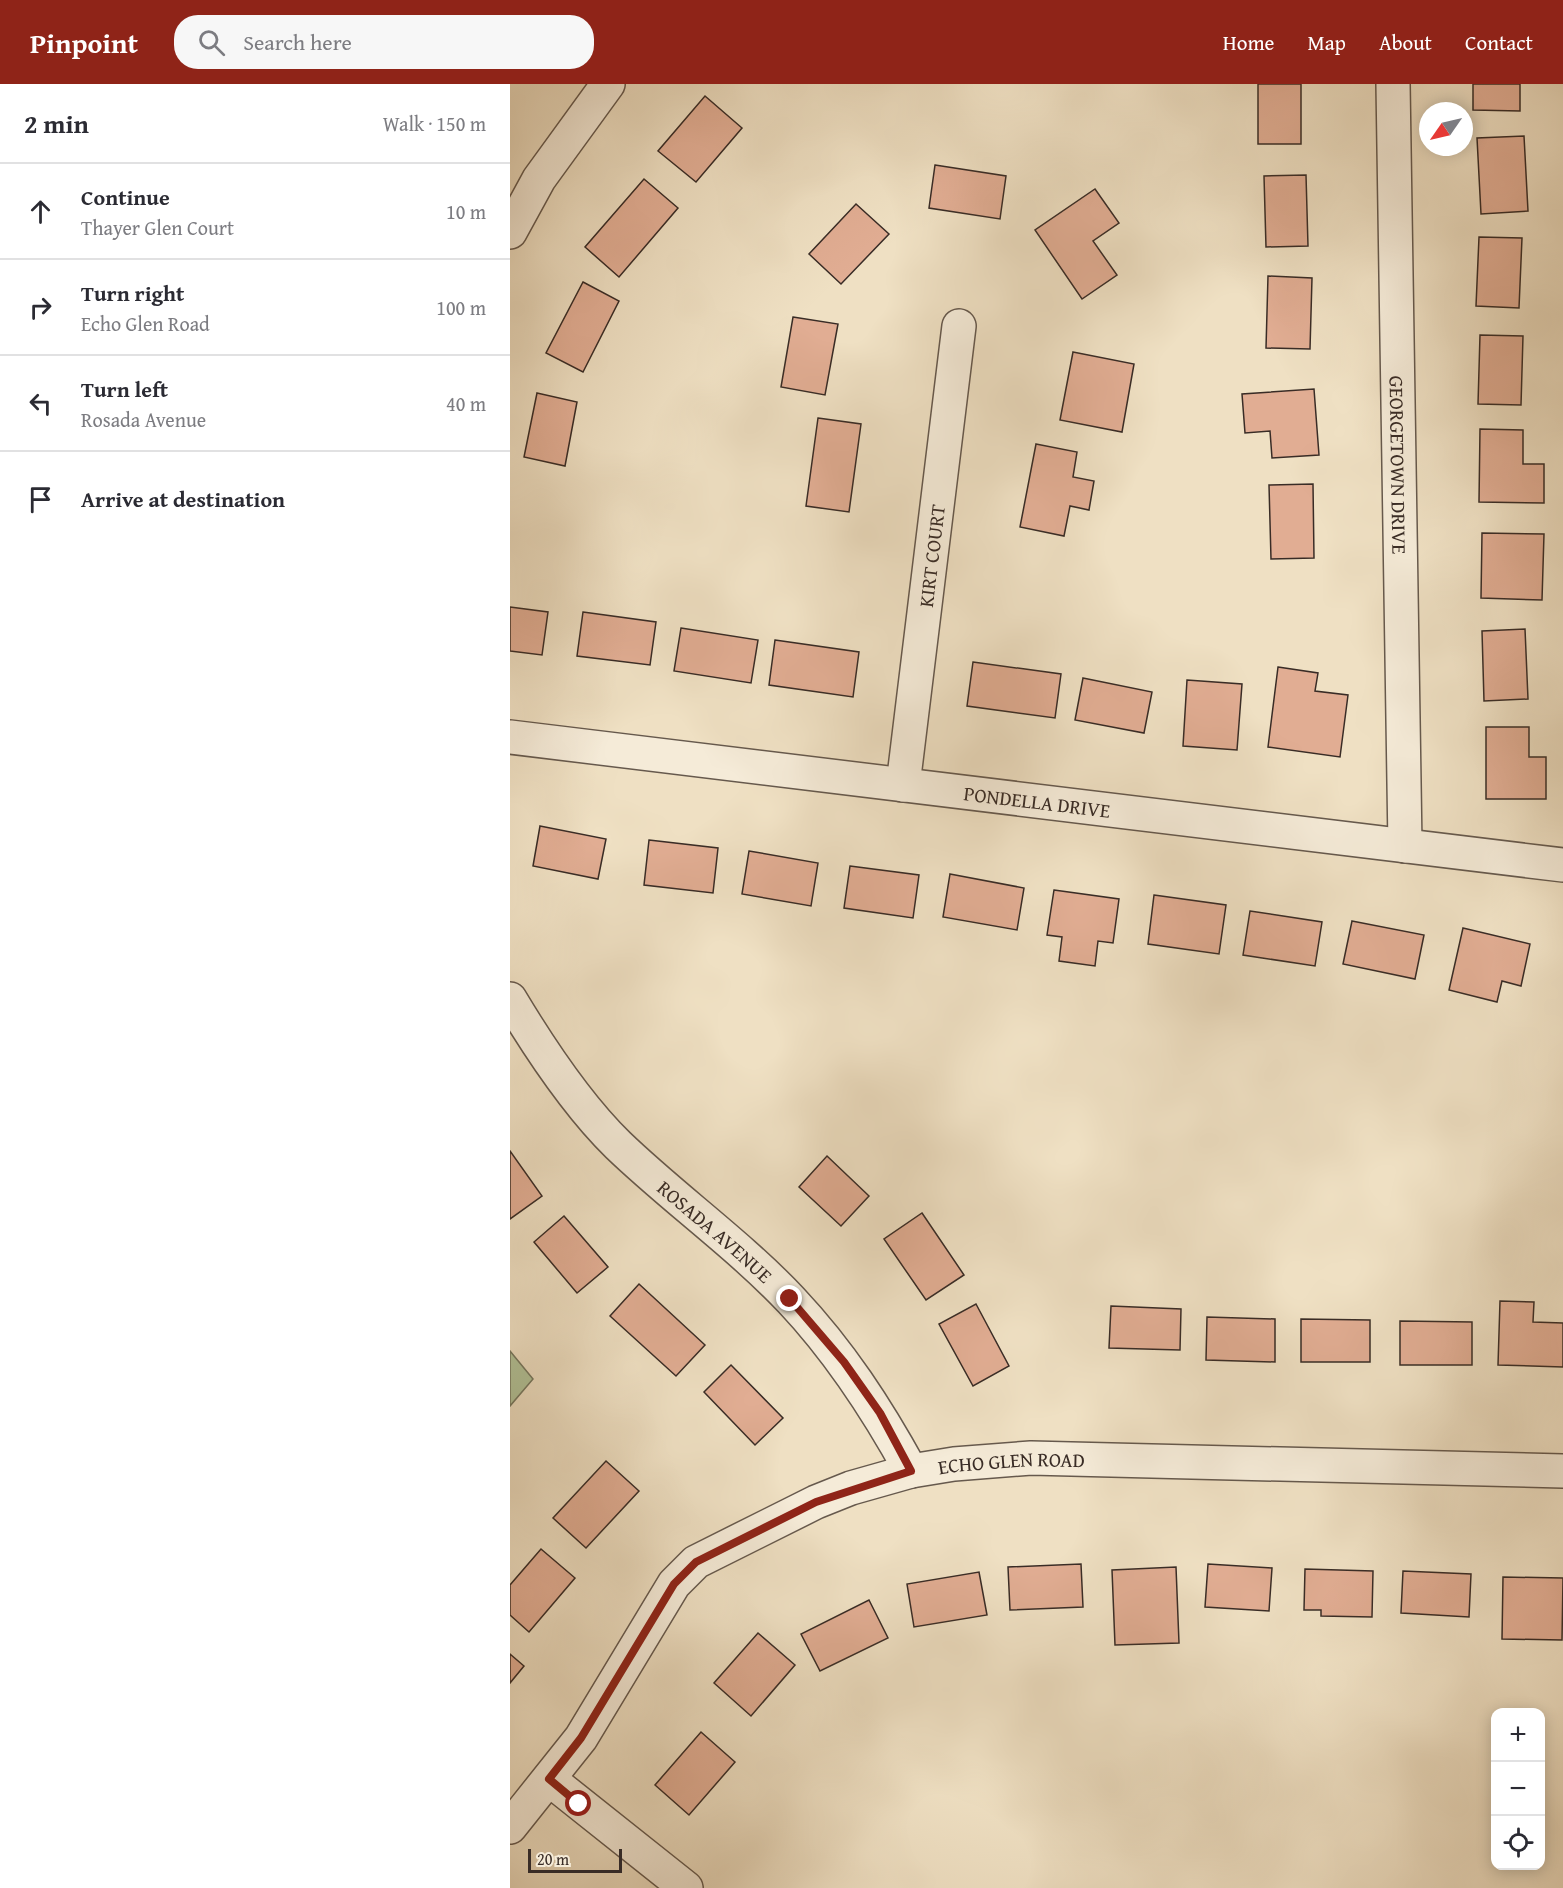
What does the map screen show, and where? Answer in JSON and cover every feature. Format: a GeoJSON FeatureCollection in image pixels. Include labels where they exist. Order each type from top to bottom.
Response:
{"type":"FeatureCollection","features":[{"type":"Feature","properties":{"kind":"street"},"geometry":{"type":"LineString","coordinates":[[510,232],[539,179],[608,84]]}},
{"type":"Feature","properties":{"kind":"street","name":"GEORGETOWN DRIVE"},"geometry":{"type":"LineString","coordinates":[[1393,84],[1406,846]]}},
{"type":"Feature","properties":{"kind":"street","name":"KIRT COURT"},"geometry":{"type":"LineString","coordinates":[[903,785],[959,326]]}},
{"type":"Feature","properties":{"kind":"street","name":"PONDELLA DRIVE"},"geometry":{"type":"LineString","coordinates":[[510,737],[1563,865]]}},
{"type":"Feature","properties":{"kind":"street","name":"ROSADA AVENUE"},"geometry":{"type":"LineString","coordinates":[[510,999],[544,1056],[616,1143],[790,1299],[844,1362],[880,1413],[911,1471]]}},
{"type":"Feature","properties":{"kind":"street","name":"ECHO GLEN ROAD"},"geometry":{"type":"LineString","coordinates":[[510,1827],[581,1738],[674,1584],[696,1562],[816,1502],[911,1471],[1031,1458],[1563,1471]]}},
{"type":"Feature","properties":{"kind":"street"},"geometry":{"type":"LineString","coordinates":[[549,1779],[686,1888]]}},
{"type":"Feature","properties":{"kind":"green space"},"geometry":{"type":"Polygon","coordinates":[[[510,1351],[533,1379],[510,1406],[510,1351]]]}},
{"type":"Feature","properties":{"kind":"building"},"geometry":{"type":"Polygon","coordinates":[[[1258,84],[1301,84],[1301,144],[1258,144],[1258,84]]]}},
{"type":"Feature","properties":{"kind":"building"},"geometry":{"type":"Polygon","coordinates":[[[1473,84],[1520,84],[1520,111],[1473,110],[1473,84]]]}},
{"type":"Feature","properties":{"kind":"building"},"geometry":{"type":"Polygon","coordinates":[[[705,96],[742,128],[696,182],[658,151],[705,96]]]}},
{"type":"Feature","properties":{"kind":"building"},"geometry":{"type":"Polygon","coordinates":[[[1524,136],[1528,211],[1481,214],[1477,138],[1524,136]]]}},
{"type":"Feature","properties":{"kind":"building"},"geometry":{"type":"Polygon","coordinates":[[[935,165],[1006,176],[1000,219],[929,208],[935,165]]]}},
{"type":"Feature","properties":{"kind":"building"},"geometry":{"type":"Polygon","coordinates":[[[1306,175],[1308,246],[1266,247],[1264,176],[1306,175]]]}},
{"type":"Feature","properties":{"kind":"building"},"geometry":{"type":"Polygon","coordinates":[[[644,179],[678,208],[619,277],[585,247],[644,179]]]}},
{"type":"Feature","properties":{"kind":"building"},"geometry":{"type":"Polygon","coordinates":[[[1095,189],[1119,223],[1093,241],[1117,275],[1082,299],[1035,230],[1095,189]]]}},
{"type":"Feature","properties":{"kind":"building"},"geometry":{"type":"Polygon","coordinates":[[[856,204],[889,234],[841,284],[809,254],[856,204]]]}},
{"type":"Feature","properties":{"kind":"building"},"geometry":{"type":"Polygon","coordinates":[[[1479,237],[1522,238],[1519,308],[1476,306],[1479,237]]]}},
{"type":"Feature","properties":{"kind":"building"},"geometry":{"type":"Polygon","coordinates":[[[1268,276],[1312,278],[1310,349],[1266,348],[1268,276]]]}},
{"type":"Feature","properties":{"kind":"building"},"geometry":{"type":"Polygon","coordinates":[[[583,282],[619,301],[583,372],[546,353],[583,282]]]}},
{"type":"Feature","properties":{"kind":"building"},"geometry":{"type":"Polygon","coordinates":[[[793,317],[838,324],[825,395],[781,387],[793,317]]]}},
{"type":"Feature","properties":{"kind":"building"},"geometry":{"type":"Polygon","coordinates":[[[1480,335],[1523,336],[1521,405],[1478,404],[1480,335]]]}},
{"type":"Feature","properties":{"kind":"building"},"geometry":{"type":"Polygon","coordinates":[[[1073,352],[1134,364],[1122,432],[1060,420],[1073,352]]]}},
{"type":"Feature","properties":{"kind":"building"},"geometry":{"type":"Polygon","coordinates":[[[1314,389],[1319,455],[1272,458],[1270,431],[1245,433],[1242,394],[1314,389]]]}},
{"type":"Feature","properties":{"kind":"building"},"geometry":{"type":"Polygon","coordinates":[[[537,393],[577,402],[565,466],[524,457],[537,393]]]}},
{"type":"Feature","properties":{"kind":"building"},"geometry":{"type":"Polygon","coordinates":[[[818,418],[861,424],[849,512],[806,506],[818,418]]]}},
{"type":"Feature","properties":{"kind":"building"},"geometry":{"type":"Polygon","coordinates":[[[1480,429],[1523,430],[1523,464],[1544,464],[1544,503],[1479,502],[1480,429]]]}},
{"type":"Feature","properties":{"kind":"building"},"geometry":{"type":"Polygon","coordinates":[[[1036,444],[1077,452],[1073,477],[1094,481],[1089,510],[1070,506],[1064,536],[1020,527],[1036,444]]]}},
{"type":"Feature","properties":{"kind":"building"},"geometry":{"type":"Polygon","coordinates":[[[1313,484],[1314,558],[1271,559],[1269,485],[1313,484]]]}},
{"type":"Feature","properties":{"kind":"building"},"geometry":{"type":"Polygon","coordinates":[[[1482,533],[1544,534],[1542,600],[1481,598],[1482,533]]]}},
{"type":"Feature","properties":{"kind":"building"},"geometry":{"type":"Polygon","coordinates":[[[510,607],[548,612],[542,655],[510,651],[510,607]]]}},
{"type":"Feature","properties":{"kind":"building"},"geometry":{"type":"Polygon","coordinates":[[[583,612],[656,622],[650,665],[577,656],[583,612]]]}},
{"type":"Feature","properties":{"kind":"building"},"geometry":{"type":"Polygon","coordinates":[[[681,628],[758,640],[751,683],[674,671],[681,628]]]}},
{"type":"Feature","properties":{"kind":"building"},"geometry":{"type":"Polygon","coordinates":[[[1525,629],[1528,699],[1484,701],[1482,631],[1525,629]]]}},
{"type":"Feature","properties":{"kind":"building"},"geometry":{"type":"Polygon","coordinates":[[[775,640],[859,652],[853,697],[769,685],[775,640]]]}},
{"type":"Feature","properties":{"kind":"building"},"geometry":{"type":"Polygon","coordinates":[[[973,662],[1061,674],[1055,718],[967,706],[973,662]]]}},
{"type":"Feature","properties":{"kind":"building"},"geometry":{"type":"Polygon","coordinates":[[[1278,667],[1318,673],[1315,691],[1348,695],[1340,757],[1268,747],[1278,667]]]}},
{"type":"Feature","properties":{"kind":"building"},"geometry":{"type":"Polygon","coordinates":[[[1083,678],[1152,692],[1144,733],[1075,720],[1083,678]]]}},
{"type":"Feature","properties":{"kind":"building"},"geometry":{"type":"Polygon","coordinates":[[[1187,680],[1242,684],[1237,750],[1183,746],[1187,680]]]}},
{"type":"Feature","properties":{"kind":"building"},"geometry":{"type":"Polygon","coordinates":[[[1486,727],[1529,727],[1529,757],[1546,757],[1546,799],[1486,799],[1486,727]]]}},
{"type":"Feature","properties":{"kind":"building"},"geometry":{"type":"Polygon","coordinates":[[[540,826],[606,839],[598,879],[533,866],[540,826]]]}},
{"type":"Feature","properties":{"kind":"building"},"geometry":{"type":"Polygon","coordinates":[[[649,840],[718,848],[713,893],[644,885],[649,840]]]}},
{"type":"Feature","properties":{"kind":"building"},"geometry":{"type":"Polygon","coordinates":[[[749,851],[818,863],[811,906],[742,894],[749,851]]]}},
{"type":"Feature","properties":{"kind":"building"},"geometry":{"type":"Polygon","coordinates":[[[850,866],[919,875],[913,918],[844,908],[850,866]]]}},
{"type":"Feature","properties":{"kind":"building"},"geometry":{"type":"Polygon","coordinates":[[[950,874],[1024,888],[1017,930],[943,917],[950,874]]]}},
{"type":"Feature","properties":{"kind":"building"},"geometry":{"type":"Polygon","coordinates":[[[1054,890],[1119,899],[1113,943],[1098,941],[1095,966],[1059,961],[1062,937],[1047,935],[1054,890]]]}},
{"type":"Feature","properties":{"kind":"building"},"geometry":{"type":"Polygon","coordinates":[[[1154,895],[1226,905],[1219,954],[1148,944],[1154,895]]]}},
{"type":"Feature","properties":{"kind":"building"},"geometry":{"type":"Polygon","coordinates":[[[1250,911],[1322,922],[1315,966],[1243,955],[1250,911]]]}},
{"type":"Feature","properties":{"kind":"building"},"geometry":{"type":"Polygon","coordinates":[[[1352,921],[1424,935],[1415,979],[1343,964],[1352,921]]]}},
{"type":"Feature","properties":{"kind":"building"},"geometry":{"type":"Polygon","coordinates":[[[1463,928],[1530,944],[1521,986],[1502,981],[1497,1002],[1449,990],[1463,928]]]}},
{"type":"Feature","properties":{"kind":"building"},"geometry":{"type":"Polygon","coordinates":[[[510,1151],[542,1196],[510,1219],[510,1151]]]}},
{"type":"Feature","properties":{"kind":"building"},"geometry":{"type":"Polygon","coordinates":[[[827,1156],[869,1196],[841,1226],[799,1187],[827,1156]]]}},
{"type":"Feature","properties":{"kind":"building"},"geometry":{"type":"Polygon","coordinates":[[[922,1213],[964,1275],[926,1300],[884,1239],[922,1213]]]}},
{"type":"Feature","properties":{"kind":"building"},"geometry":{"type":"Polygon","coordinates":[[[564,1216],[608,1267],[577,1293],[534,1242],[564,1216]]]}},
{"type":"Feature","properties":{"kind":"building"},"geometry":{"type":"Polygon","coordinates":[[[639,1284],[705,1345],[676,1376],[610,1316],[639,1284]]]}},
{"type":"Feature","properties":{"kind":"building"},"geometry":{"type":"Polygon","coordinates":[[[1500,1301],[1534,1302],[1533,1322],[1563,1323],[1563,1367],[1498,1365],[1500,1301]]]}},
{"type":"Feature","properties":{"kind":"building"},"geometry":{"type":"Polygon","coordinates":[[[976,1304],[1009,1366],[973,1386],[939,1324],[976,1304]]]}},
{"type":"Feature","properties":{"kind":"building"},"geometry":{"type":"Polygon","coordinates":[[[1111,1306],[1181,1309],[1180,1350],[1109,1348],[1111,1306]]]}},
{"type":"Feature","properties":{"kind":"building"},"geometry":{"type":"Polygon","coordinates":[[[1207,1317],[1275,1319],[1275,1362],[1206,1360],[1207,1317]]]}},
{"type":"Feature","properties":{"kind":"building"},"geometry":{"type":"Polygon","coordinates":[[[1301,1319],[1370,1320],[1370,1362],[1301,1362],[1301,1319]]]}},
{"type":"Feature","properties":{"kind":"building"},"geometry":{"type":"Polygon","coordinates":[[[1400,1321],[1472,1322],[1472,1365],[1400,1365],[1400,1321]]]}},
{"type":"Feature","properties":{"kind":"building"},"geometry":{"type":"Polygon","coordinates":[[[731,1365],[783,1418],[755,1445],[704,1392],[731,1365]]]}},
{"type":"Feature","properties":{"kind":"building"},"geometry":{"type":"Polygon","coordinates":[[[606,1461],[639,1491],[586,1548],[553,1518],[606,1461]]]}},
{"type":"Feature","properties":{"kind":"building"},"geometry":{"type":"Polygon","coordinates":[[[541,1549],[575,1578],[529,1632],[510,1615],[510,1585],[541,1549]]]}},
{"type":"Feature","properties":{"kind":"building"},"geometry":{"type":"Polygon","coordinates":[[[1081,1564],[1083,1607],[1010,1610],[1008,1567],[1081,1564]]]}},
{"type":"Feature","properties":{"kind":"building"},"geometry":{"type":"Polygon","coordinates":[[[1208,1564],[1272,1568],[1269,1611],[1205,1607],[1208,1564]]]}},
{"type":"Feature","properties":{"kind":"building"},"geometry":{"type":"Polygon","coordinates":[[[1176,1567],[1179,1643],[1115,1645],[1112,1570],[1176,1567]]]}},
{"type":"Feature","properties":{"kind":"building"},"geometry":{"type":"Polygon","coordinates":[[[1305,1569],[1373,1571],[1372,1617],[1321,1616],[1321,1610],[1304,1610],[1305,1569]]]}},
{"type":"Feature","properties":{"kind":"building"},"geometry":{"type":"Polygon","coordinates":[[[1403,1571],[1471,1574],[1469,1617],[1401,1613],[1403,1571]]]}},
{"type":"Feature","properties":{"kind":"building"},"geometry":{"type":"Polygon","coordinates":[[[979,1572],[987,1615],[914,1627],[907,1584],[979,1572]]]}},
{"type":"Feature","properties":{"kind":"building"},"geometry":{"type":"Polygon","coordinates":[[[1503,1577],[1563,1578],[1562,1640],[1502,1639],[1503,1577]]]}},
{"type":"Feature","properties":{"kind":"building"},"geometry":{"type":"Polygon","coordinates":[[[869,1600],[888,1638],[820,1671],[801,1634],[869,1600]]]}},
{"type":"Feature","properties":{"kind":"building"},"geometry":{"type":"Polygon","coordinates":[[[758,1633],[795,1665],[751,1716],[714,1683],[758,1633]]]}},
{"type":"Feature","properties":{"kind":"building"},"geometry":{"type":"Polygon","coordinates":[[[510,1654],[524,1666],[510,1683],[510,1654]]]}},
{"type":"Feature","properties":{"kind":"building"},"geometry":{"type":"Polygon","coordinates":[[[701,1732],[735,1762],[689,1815],[655,1785],[701,1732]]]}},
{"type":"Feature","properties":{"kind":"route"},"geometry":{"type":"LineString","coordinates":[[579,1804],[549,1779],[581,1738],[674,1584],[696,1562],[709,1553],[816,1502],[851,1488],[911,1471],[880,1413],[844,1362],[790,1299]]}}]}
